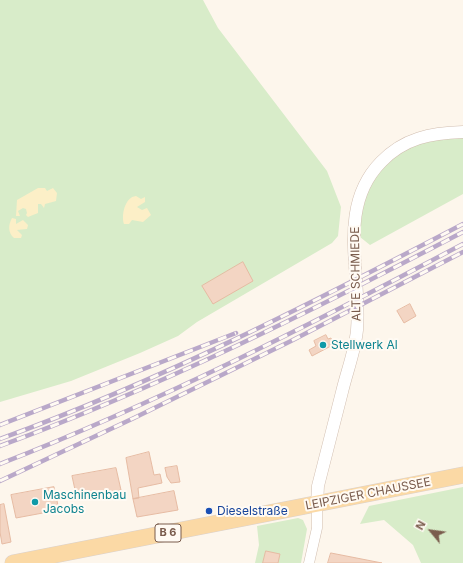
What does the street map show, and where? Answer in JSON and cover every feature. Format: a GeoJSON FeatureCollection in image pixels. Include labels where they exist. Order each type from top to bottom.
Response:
{"type":"FeatureCollection","features":[{"type":"Feature","properties":{"kind":"main road","name":"LEIPZIGER CHAUSSEE"},"geometry":{"type":"LineString","coordinates":[[13,563],[463,475]]}},
{"type":"Feature","properties":{"kind":"street","name":"ALTE SCHMIEDE"},"geometry":{"type":"LineString","coordinates":[[317,504],[318,486],[350,365],[357,330],[354,219],[358,198],[370,175],[397,147],[406,142],[427,135],[463,132]]}},
{"type":"Feature","properties":{"kind":"street"},"geometry":{"type":"LineString","coordinates":[[309,563],[317,528],[317,504]]}},
{"type":"Feature","properties":{"kind":"green space"},"geometry":{"type":"Polygon","coordinates":[[[0,0],[203,0],[218,28],[327,171],[341,207],[338,236],[332,243],[197,322],[178,336],[71,381],[0,402],[0,0]]]}},
{"type":"Feature","properties":{"kind":"green space"},"geometry":{"type":"Polygon","coordinates":[[[463,137],[463,194],[370,245],[360,237],[360,212],[369,184],[391,159],[420,141],[463,137]]]}},
{"type":"Feature","properties":{"kind":"green space"},"geometry":{"type":"Polygon","coordinates":[[[463,487],[463,563],[421,563],[413,545],[384,520],[360,524],[369,506],[463,487]]]}},
{"type":"Feature","properties":{"kind":"green space"},"geometry":{"type":"Polygon","coordinates":[[[298,518],[303,520],[307,529],[301,563],[255,563],[259,545],[257,526],[298,518]]]}},
{"type":"Feature","properties":{"kind":"sand"},"geometry":{"type":"Polygon","coordinates":[[[38,188],[45,188],[47,191],[53,188],[57,193],[56,201],[45,204],[44,208],[41,204],[38,204],[38,213],[28,217],[26,215],[26,209],[23,208],[18,211],[20,216],[16,216],[17,200],[38,188]]]}},
{"type":"Feature","properties":{"kind":"sand"},"geometry":{"type":"Polygon","coordinates":[[[136,196],[141,199],[145,197],[145,202],[137,207],[142,210],[147,208],[151,215],[143,222],[132,220],[129,224],[124,224],[123,216],[125,207],[132,197],[136,196]]]}},
{"type":"Feature","properties":{"kind":"sand"},"geometry":{"type":"Polygon","coordinates":[[[12,218],[16,219],[16,224],[23,220],[28,225],[27,229],[17,230],[22,235],[21,238],[14,238],[11,234],[9,226],[12,218]]]}},
{"type":"Feature","properties":{"kind":"building"},"geometry":{"type":"Polygon","coordinates":[[[243,262],[253,281],[213,304],[202,286],[243,262]]]}},
{"type":"Feature","properties":{"kind":"building"},"geometry":{"type":"Polygon","coordinates":[[[410,304],[416,316],[404,323],[397,311],[410,304]]]}},
{"type":"Feature","properties":{"kind":"building","name":"Stellwerk Al"},"geometry":{"type":"Polygon","coordinates":[[[326,335],[328,339],[331,338],[333,343],[330,344],[331,346],[312,356],[309,350],[316,346],[314,341],[326,335]]]}},
{"type":"Feature","properties":{"kind":"building"},"geometry":{"type":"Polygon","coordinates":[[[149,452],[154,475],[160,474],[162,483],[138,488],[139,498],[133,499],[126,458],[149,452]]]}},
{"type":"Feature","properties":{"kind":"building"},"geometry":{"type":"Polygon","coordinates":[[[177,466],[180,482],[171,483],[167,477],[165,468],[177,466]]]}},
{"type":"Feature","properties":{"kind":"building","name":"Maschinenbau Jacobs"},"geometry":{"type":"Polygon","coordinates":[[[116,468],[121,490],[77,499],[72,476],[116,468]]]}},
{"type":"Feature","properties":{"kind":"building","name":"Maschinenbau Jacobs"},"geometry":{"type":"Polygon","coordinates":[[[54,487],[59,510],[16,518],[11,495],[54,487]]]}},
{"type":"Feature","properties":{"kind":"building"},"geometry":{"type":"Polygon","coordinates":[[[174,491],[178,510],[137,517],[133,499],[174,491]]]}},
{"type":"Feature","properties":{"kind":"building"},"geometry":{"type":"Polygon","coordinates":[[[4,504],[11,542],[2,544],[0,532],[0,505],[4,504]]]}},
{"type":"Feature","properties":{"kind":"building"},"geometry":{"type":"Polygon","coordinates":[[[266,551],[280,554],[278,563],[263,563],[266,551]]]}},
{"type":"Feature","properties":{"kind":"building"},"geometry":{"type":"Polygon","coordinates":[[[331,553],[382,563],[328,563],[331,553]]]}},
{"type":"Feature","properties":{"kind":"railway"},"geometry":{"type":"LineString","coordinates":[[0,439],[119,392],[177,366],[349,283],[463,224]]}},
{"type":"Feature","properties":{"kind":"railway"},"geometry":{"type":"LineString","coordinates":[[0,446],[119,399],[177,373],[292,319],[463,232]]}},
{"type":"Feature","properties":{"kind":"railway"},"geometry":{"type":"LineString","coordinates":[[0,464],[118,415],[234,361],[463,244]]}},
{"type":"Feature","properties":{"kind":"railway"},"geometry":{"type":"LineString","coordinates":[[0,481],[134,418],[291,341],[463,252]]}},
{"type":"Feature","properties":{"kind":"railway"},"geometry":{"type":"LineString","coordinates":[[0,425],[236,333]]}},
{"type":"Feature","properties":{"kind":"place","name":"Stellwerk Al"},"geometry":{"type":"Point","coordinates":[323,345]}},
{"type":"Feature","properties":{"kind":"place","name":"Maschinenbau Jacobs"},"geometry":{"type":"Point","coordinates":[35,502]}},
{"type":"Feature","properties":{"kind":"place","name":"Dieselstraße"},"geometry":{"type":"Point","coordinates":[209,511]}}]}
